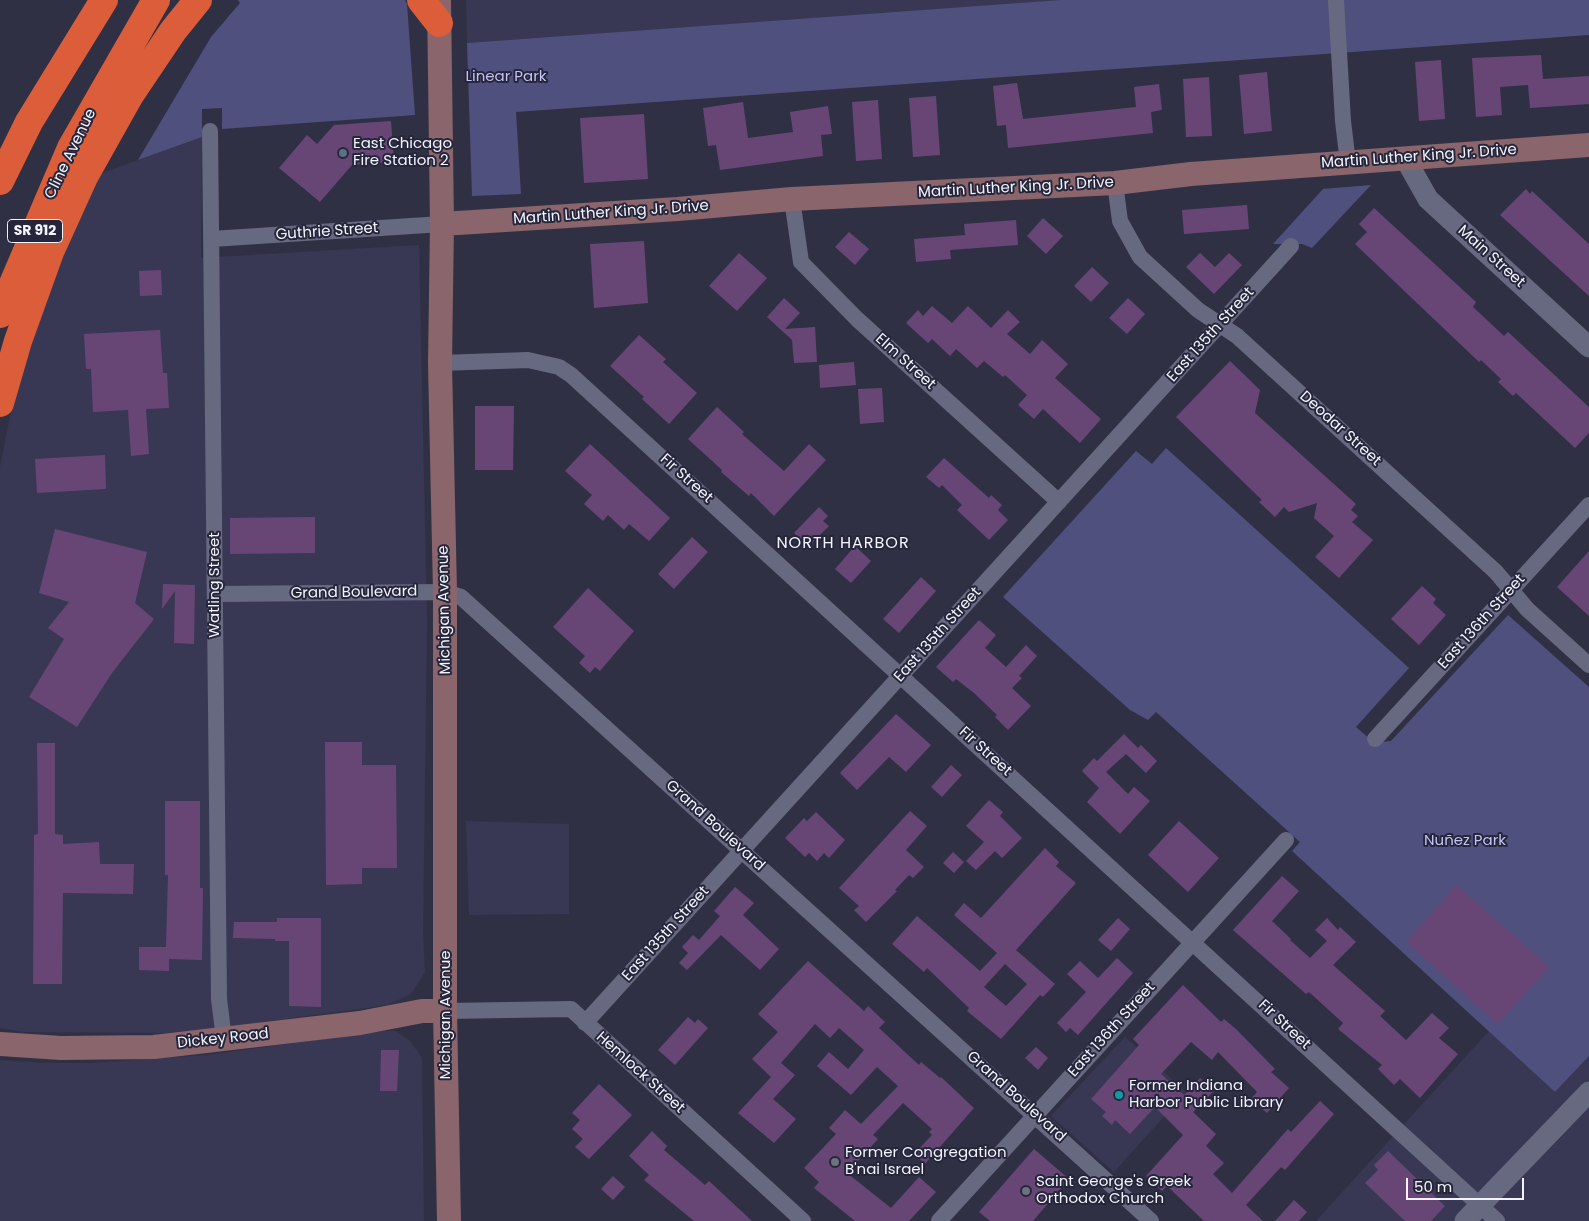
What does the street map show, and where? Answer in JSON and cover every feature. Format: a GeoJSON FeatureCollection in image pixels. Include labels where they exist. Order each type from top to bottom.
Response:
{"type":"FeatureCollection","features":[{"type":"Feature","properties":{"kind":"highway"},"geometry":{"type":"LineString","coordinates":[[29,122],[43,68],[81,0]]}},
{"type":"Feature","properties":{"kind":"highway"},"geometry":{"type":"LineString","coordinates":[[0,181],[29,122],[104,0]]}},
{"type":"Feature","properties":{"kind":"highway","name":"Cline Avenue"},"geometry":{"type":"LineString","coordinates":[[0,314],[83,153],[156,0]]}},
{"type":"Feature","properties":{"kind":"highway"},"geometry":{"type":"LineString","coordinates":[[0,403],[18,342],[83,153],[112,124],[173,30],[198,0]]}},
{"type":"Feature","properties":{"kind":"highway"},"geometry":{"type":"LineString","coordinates":[[421,0],[439,11]]}},
{"type":"Feature","properties":{"kind":"main road","name":"Michigan Avenue"},"geometry":{"type":"LineString","coordinates":[[439,11],[442,224],[440,363],[446,592],[445,1011],[449,1221]]}},
{"type":"Feature","properties":{"kind":"main road","name":"Martin Luther King Jr. Drive"},"geometry":{"type":"LineString","coordinates":[[442,224],[678,209],[792,199],[1115,183],[1191,174],[1589,145]]}},
{"type":"Feature","properties":{"kind":"main road","name":"Dickey Road"},"geometry":{"type":"LineString","coordinates":[[0,1044],[60,1048],[154,1047],[360,1023],[422,1011],[445,1011]]}},
{"type":"Feature","properties":{"kind":"street"},"geometry":{"type":"LineString","coordinates":[[1336,0],[1343,121],[1348,163]]}},
{"type":"Feature","properties":{"kind":"street","name":"Watling Street"},"geometry":{"type":"LineString","coordinates":[[210,131],[219,999],[224,1039]]}},
{"type":"Feature","properties":{"kind":"street","name":"Main Street"},"geometry":{"type":"LineString","coordinates":[[1405,158],[1428,199],[1589,347]]}},
{"type":"Feature","properties":{"kind":"street","name":"Deodar Street"},"geometry":{"type":"LineString","coordinates":[[1115,183],[1120,221],[1140,257],[1198,310],[1237,336],[1496,572],[1527,609],[1589,665]]}},
{"type":"Feature","properties":{"kind":"street","name":"Elm Street"},"geometry":{"type":"LineString","coordinates":[[792,199],[801,262],[857,319],[1059,502]]}},
{"type":"Feature","properties":{"kind":"street","name":"Guthrie Street"},"geometry":{"type":"LineString","coordinates":[[212,239],[442,224]]}},
{"type":"Feature","properties":{"kind":"street","name":"East 135th Street"},"geometry":{"type":"LineString","coordinates":[[585,1023],[1291,246]]}},
{"type":"Feature","properties":{"kind":"street","name":"Fir Street"},"geometry":{"type":"LineString","coordinates":[[440,363],[528,360],[543,362],[563,369],[901,675],[1497,1221]]}},
{"type":"Feature","properties":{"kind":"street","name":"East 136th Street"},"geometry":{"type":"LineString","coordinates":[[1376,739],[1589,505]]}},
{"type":"Feature","properties":{"kind":"street","name":"Grand Boulevard"},"geometry":{"type":"LineString","coordinates":[[215,594],[446,592],[461,596],[1151,1221]]}},
{"type":"Feature","properties":{"kind":"street","name":"East 136th Street"},"geometry":{"type":"LineString","coordinates":[[939,1221],[1286,840]]}},
{"type":"Feature","properties":{"kind":"street","name":"Hemlock Street"},"geometry":{"type":"LineString","coordinates":[[445,1011],[570,1010],[803,1221]]}},
{"type":"Feature","properties":{"kind":"street"},"geometry":{"type":"LineString","coordinates":[[1465,1221],[1589,1092]]}},
{"type":"Feature","properties":{"kind":"shaded area"},"geometry":{"type":"Polygon","coordinates":[[[466,0],[1061,0],[1061,1],[467,43],[466,0]]]}},
{"type":"Feature","properties":{"kind":"shaded area"},"geometry":{"type":"Polygon","coordinates":[[[202,137],[201,258],[419,245],[427,622],[423,934],[425,972],[411,994],[387,1005],[205,1030],[165,1033],[25,1032],[0,1028],[0,467],[10,417],[27,357],[50,290],[72,232],[100,174],[202,137]]]}},
{"type":"Feature","properties":{"kind":"shaded area"},"geometry":{"type":"Polygon","coordinates":[[[466,821],[569,824],[569,914],[469,915],[466,821]]]}},
{"type":"Feature","properties":{"kind":"shaded area"},"geometry":{"type":"Polygon","coordinates":[[[382,1031],[395,1031],[410,1041],[422,1058],[424,1221],[0,1221],[0,1060],[42,1063],[91,1063],[207,1055],[382,1031]]]}},
{"type":"Feature","properties":{"kind":"shaded area"},"geometry":{"type":"Polygon","coordinates":[[[1489,1031],[1555,1092],[1589,1056],[1589,1221],[1316,1221],[1489,1031]]]}},
{"type":"Feature","properties":{"kind":"shaded area"},"geometry":{"type":"Polygon","coordinates":[[[1125,1037],[1186,1092],[1114,1172],[1051,1116],[1125,1037]]]}},
{"type":"Feature","properties":{"kind":"green space"},"geometry":{"type":"Polygon","coordinates":[[[238,0],[405,0],[407,4],[415,115],[222,129],[222,108],[202,109],[202,137],[138,160],[211,37],[240,3],[238,0]]]}},
{"type":"Feature","properties":{"kind":"green space","name":"Linear Park"},"geometry":{"type":"Polygon","coordinates":[[[1061,0],[1589,0],[1589,35],[516,112],[521,194],[472,196],[467,43],[1061,0]]]}},
{"type":"Feature","properties":{"kind":"green space"},"geometry":{"type":"Polygon","coordinates":[[[1371,185],[1312,248],[1302,244],[1273,244],[1323,189],[1371,185]]]}},
{"type":"Feature","properties":{"kind":"green space","name":"Nuñez Park"},"geometry":{"type":"Polygon","coordinates":[[[1166,448],[1409,668],[1356,727],[1370,739],[1380,742],[1391,741],[1508,615],[1589,687],[1589,1056],[1555,1092],[1292,851],[1300,842],[1156,712],[1148,720],[1130,710],[1003,597],[1136,451],[1152,464],[1166,448]]]}},
{"type":"Feature","properties":{"kind":"building"},"geometry":{"type":"Polygon","coordinates":[[[1541,55],[1543,79],[1589,76],[1589,104],[1530,108],[1528,85],[1500,87],[1502,115],[1476,117],[1472,58],[1541,55]]]}},
{"type":"Feature","properties":{"kind":"building"},"geometry":{"type":"Polygon","coordinates":[[[1441,60],[1445,119],[1419,121],[1415,62],[1441,60]]]}},
{"type":"Feature","properties":{"kind":"building"},"geometry":{"type":"Polygon","coordinates":[[[1267,72],[1272,131],[1244,134],[1239,75],[1267,72]]]}},
{"type":"Feature","properties":{"kind":"building"},"geometry":{"type":"Polygon","coordinates":[[[1209,77],[1212,136],[1186,137],[1183,79],[1209,77]]]}},
{"type":"Feature","properties":{"kind":"building"},"geometry":{"type":"Polygon","coordinates":[[[1017,83],[1023,119],[1136,107],[1134,87],[1159,84],[1162,110],[1151,112],[1153,133],[1008,148],[1006,125],[997,126],[993,86],[1017,83]]]}},
{"type":"Feature","properties":{"kind":"building"},"geometry":{"type":"Polygon","coordinates":[[[936,96],[940,155],[913,157],[909,98],[936,96]]]}},
{"type":"Feature","properties":{"kind":"building"},"geometry":{"type":"Polygon","coordinates":[[[878,100],[882,159],[856,161],[852,102],[878,100]]]}},
{"type":"Feature","properties":{"kind":"building"},"geometry":{"type":"Polygon","coordinates":[[[743,102],[748,138],[793,132],[790,112],[828,106],[832,134],[821,135],[823,156],[720,170],[716,145],[708,146],[703,108],[743,102]]]}},
{"type":"Feature","properties":{"kind":"building"},"geometry":{"type":"Polygon","coordinates":[[[644,114],[648,179],[584,183],[580,118],[644,114]]]}},
{"type":"Feature","properties":{"kind":"building","name":"East Chicago Fire Station 2"},"geometry":{"type":"Polygon","coordinates":[[[391,121],[394,162],[352,165],[320,202],[279,168],[307,135],[317,144],[334,125],[391,121]]]}},
{"type":"Feature","properties":{"kind":"building"},"geometry":{"type":"Polygon","coordinates":[[[1526,189],[1530,194],[1532,191],[1589,244],[1589,296],[1500,215],[1526,189]]]}},
{"type":"Feature","properties":{"kind":"building"},"geometry":{"type":"Polygon","coordinates":[[[1247,205],[1249,229],[1184,234],[1182,210],[1247,205]]]}},
{"type":"Feature","properties":{"kind":"building"},"geometry":{"type":"Polygon","coordinates":[[[1374,208],[1476,302],[1473,307],[1504,336],[1508,332],[1589,407],[1589,433],[1575,448],[1516,393],[1513,396],[1498,382],[1501,379],[1481,360],[1479,362],[1355,244],[1367,232],[1359,224],[1374,208]]]}},
{"type":"Feature","properties":{"kind":"building"},"geometry":{"type":"Polygon","coordinates":[[[1043,218],[1063,236],[1046,254],[1027,236],[1043,218]]]}},
{"type":"Feature","properties":{"kind":"building"},"geometry":{"type":"Polygon","coordinates":[[[1016,220],[1018,245],[950,250],[951,259],[916,262],[914,239],[965,235],[964,224],[1016,220]]]}},
{"type":"Feature","properties":{"kind":"building"},"geometry":{"type":"Polygon","coordinates":[[[849,232],[869,249],[855,265],[835,247],[849,232]]]}},
{"type":"Feature","properties":{"kind":"building"},"geometry":{"type":"Polygon","coordinates":[[[644,241],[648,303],[594,308],[590,244],[644,241]]]}},
{"type":"Feature","properties":{"kind":"building"},"geometry":{"type":"Polygon","coordinates":[[[739,253],[767,278],[737,311],[709,286],[739,253]]]}},
{"type":"Feature","properties":{"kind":"building"},"geometry":{"type":"Polygon","coordinates":[[[1200,253],[1215,267],[1229,253],[1242,265],[1214,294],[1186,267],[1200,253]]]}},
{"type":"Feature","properties":{"kind":"building"},"geometry":{"type":"Polygon","coordinates":[[[1092,267],[1109,283],[1091,302],[1074,286],[1092,267]]]}},
{"type":"Feature","properties":{"kind":"building"},"geometry":{"type":"Polygon","coordinates":[[[161,270],[162,295],[140,296],[139,271],[161,270]]]}},
{"type":"Feature","properties":{"kind":"building"},"geometry":{"type":"Polygon","coordinates":[[[784,298],[800,313],[785,329],[815,327],[817,362],[794,363],[792,340],[767,317],[784,298]]]}},
{"type":"Feature","properties":{"kind":"building"},"geometry":{"type":"Polygon","coordinates":[[[1128,298],[1145,314],[1127,334],[1109,318],[1128,298]]]}},
{"type":"Feature","properties":{"kind":"building"},"geometry":{"type":"Polygon","coordinates":[[[932,306],[952,323],[968,306],[991,328],[1008,310],[1020,322],[1007,334],[1030,354],[1042,340],[1068,364],[1055,378],[1101,419],[1080,443],[1043,409],[1034,419],[1018,405],[1027,395],[1005,375],[1003,377],[984,361],[977,368],[956,349],[950,356],[932,339],[928,343],[906,323],[918,310],[923,316],[932,306]]]}},
{"type":"Feature","properties":{"kind":"building"},"geometry":{"type":"Polygon","coordinates":[[[160,330],[163,373],[167,373],[169,408],[146,409],[149,454],[131,456],[128,410],[93,412],[91,369],[86,369],[84,334],[160,330]]]}},
{"type":"Feature","properties":{"kind":"building"},"geometry":{"type":"Polygon","coordinates":[[[639,335],[666,359],[663,362],[697,393],[669,424],[642,399],[644,397],[610,366],[639,335]]]}},
{"type":"Feature","properties":{"kind":"building"},"geometry":{"type":"Polygon","coordinates":[[[1230,361],[1260,390],[1255,413],[1356,504],[1351,510],[1358,516],[1352,522],[1373,540],[1339,578],[1315,557],[1334,536],[1314,518],[1317,503],[1289,512],[1284,507],[1275,517],[1259,502],[1262,500],[1176,417],[1230,361]]]}},
{"type":"Feature","properties":{"kind":"building"},"geometry":{"type":"Polygon","coordinates":[[[854,362],[856,385],[820,388],[819,365],[854,362]]]}},
{"type":"Feature","properties":{"kind":"building"},"geometry":{"type":"Polygon","coordinates":[[[882,388],[884,422],[860,424],[858,389],[882,388]]]}},
{"type":"Feature","properties":{"kind":"building"},"geometry":{"type":"Polygon","coordinates":[[[475,406],[514,406],[513,470],[475,470],[475,406]]]}},
{"type":"Feature","properties":{"kind":"building"},"geometry":{"type":"Polygon","coordinates":[[[717,407],[744,432],[742,434],[784,471],[809,444],[826,460],[774,516],[751,493],[749,496],[721,472],[722,470],[688,439],[717,407]]]}},
{"type":"Feature","properties":{"kind":"building"},"geometry":{"type":"Polygon","coordinates":[[[590,444],[670,518],[649,541],[629,524],[624,530],[608,515],[603,521],[584,504],[592,495],[565,471],[590,444]]]}},
{"type":"Feature","properties":{"kind":"building"},"geometry":{"type":"Polygon","coordinates":[[[105,455],[106,489],[37,493],[35,459],[105,455]]]}},
{"type":"Feature","properties":{"kind":"building"},"geometry":{"type":"Polygon","coordinates":[[[944,458],[989,498],[991,495],[1002,505],[998,510],[1008,520],[989,540],[957,510],[962,505],[942,485],[939,488],[926,477],[944,458]]]}},
{"type":"Feature","properties":{"kind":"building"},"geometry":{"type":"Polygon","coordinates":[[[819,507],[828,516],[823,521],[829,526],[808,547],[794,533],[819,507]]]}},
{"type":"Feature","properties":{"kind":"building"},"geometry":{"type":"Polygon","coordinates":[[[315,517],[315,553],[230,554],[230,518],[315,517]]]}},
{"type":"Feature","properties":{"kind":"building"},"geometry":{"type":"Polygon","coordinates":[[[55,529],[147,552],[135,603],[154,619],[112,673],[77,727],[29,697],[64,639],[48,628],[69,602],[39,593],[55,529]]]}},
{"type":"Feature","properties":{"kind":"building"},"geometry":{"type":"Polygon","coordinates":[[[692,537],[708,552],[674,589],[658,574],[692,537]]]}},
{"type":"Feature","properties":{"kind":"building"},"geometry":{"type":"Polygon","coordinates":[[[855,546],[871,561],[851,583],[835,569],[855,546]]]}},
{"type":"Feature","properties":{"kind":"building"},"geometry":{"type":"Polygon","coordinates":[[[1589,551],[1589,616],[1557,587],[1589,551]]]}},
{"type":"Feature","properties":{"kind":"building"},"geometry":{"type":"Polygon","coordinates":[[[921,577],[936,591],[899,633],[883,619],[921,577]]]}},
{"type":"Feature","properties":{"kind":"building"},"geometry":{"type":"Polygon","coordinates":[[[163,584],[195,585],[194,644],[174,643],[175,591],[162,609],[163,584]]]}},
{"type":"Feature","properties":{"kind":"building"},"geometry":{"type":"Polygon","coordinates":[[[1422,586],[1436,599],[1433,603],[1446,615],[1419,645],[1391,619],[1422,586]]]}},
{"type":"Feature","properties":{"kind":"building"},"geometry":{"type":"Polygon","coordinates":[[[588,588],[634,631],[600,671],[595,667],[590,673],[579,663],[585,656],[553,627],[588,588]]]}},
{"type":"Feature","properties":{"kind":"building"},"geometry":{"type":"Polygon","coordinates":[[[979,620],[996,635],[985,648],[1006,667],[1026,645],[1037,656],[1019,676],[1022,678],[1012,688],[1031,706],[1008,730],[995,717],[997,715],[974,693],[956,679],[953,682],[936,667],[979,620]]]}},
{"type":"Feature","properties":{"kind":"building"},"geometry":{"type":"Polygon","coordinates":[[[896,714],[931,745],[906,772],[889,757],[857,790],[840,773],[896,714]]]}},
{"type":"Feature","properties":{"kind":"building"},"geometry":{"type":"Polygon","coordinates":[[[1124,734],[1138,748],[1141,745],[1157,761],[1146,773],[1126,754],[1106,772],[1128,794],[1134,787],[1150,801],[1120,834],[1087,802],[1099,788],[1082,771],[1094,758],[1097,761],[1124,734]]]}},
{"type":"Feature","properties":{"kind":"building"},"geometry":{"type":"Polygon","coordinates":[[[325,742],[362,742],[362,765],[396,765],[397,868],[362,868],[362,884],[326,885],[325,742]]]}},
{"type":"Feature","properties":{"kind":"building"},"geometry":{"type":"Polygon","coordinates":[[[37,743],[55,743],[55,834],[63,835],[63,844],[99,842],[100,864],[134,864],[133,894],[63,893],[62,984],[33,984],[34,835],[38,834],[37,743]]]}},
{"type":"Feature","properties":{"kind":"building"},"geometry":{"type":"Polygon","coordinates":[[[951,765],[962,775],[942,797],[931,787],[951,765]]]}},
{"type":"Feature","properties":{"kind":"building"},"geometry":{"type":"Polygon","coordinates":[[[989,800],[1003,812],[1000,816],[1022,838],[1002,858],[995,851],[976,870],[966,861],[984,842],[966,826],[989,800]]]}},
{"type":"Feature","properties":{"kind":"building"},"geometry":{"type":"Polygon","coordinates":[[[165,801],[200,801],[200,888],[203,888],[202,960],[169,959],[169,971],[139,970],[139,947],[166,947],[168,875],[165,875],[165,801]]]}},
{"type":"Feature","properties":{"kind":"building"},"geometry":{"type":"Polygon","coordinates":[[[910,811],[927,826],[906,850],[924,867],[913,878],[909,875],[895,890],[897,891],[866,922],[854,910],[859,906],[839,888],[910,811]]]}},
{"type":"Feature","properties":{"kind":"building"},"geometry":{"type":"Polygon","coordinates":[[[816,812],[845,840],[829,858],[824,853],[817,861],[809,853],[805,857],[785,838],[804,818],[807,821],[816,812]]]}},
{"type":"Feature","properties":{"kind":"building"},"geometry":{"type":"Polygon","coordinates":[[[1179,821],[1219,858],[1188,892],[1148,855],[1179,821]]]}},
{"type":"Feature","properties":{"kind":"building"},"geometry":{"type":"Polygon","coordinates":[[[1045,848],[1059,862],[1056,866],[1076,883],[1016,950],[1055,984],[1043,997],[1040,995],[1001,1039],[967,1011],[969,1008],[927,968],[924,972],[892,944],[917,916],[980,971],[997,953],[954,915],[964,903],[981,918],[1045,848]],[[1005,964],[984,987],[1006,1006],[1027,984],[1005,964]]]}},
{"type":"Feature","properties":{"kind":"building"},"geometry":{"type":"Polygon","coordinates":[[[953,852],[964,862],[954,873],[943,863],[953,852]]]}},
{"type":"Feature","properties":{"kind":"building"},"geometry":{"type":"Polygon","coordinates":[[[1282,876],[1299,891],[1272,921],[1290,940],[1310,958],[1327,941],[1315,930],[1327,918],[1338,930],[1340,927],[1356,942],[1333,965],[1385,1011],[1380,1016],[1406,1040],[1432,1013],[1449,1028],[1439,1038],[1458,1054],[1420,1098],[1400,1079],[1394,1085],[1378,1069],[1382,1065],[1338,1029],[1343,1023],[1309,992],[1306,994],[1233,930],[1282,876]]]}},
{"type":"Feature","properties":{"kind":"building"},"geometry":{"type":"Polygon","coordinates":[[[1457,885],[1549,967],[1498,1024],[1406,942],[1457,885]]]}},
{"type":"Feature","properties":{"kind":"building"},"geometry":{"type":"Polygon","coordinates":[[[735,887],[754,903],[743,915],[779,949],[760,970],[721,935],[687,970],[679,963],[688,953],[682,947],[693,935],[699,940],[720,916],[714,911],[735,887]]]}},
{"type":"Feature","properties":{"kind":"building"},"geometry":{"type":"Polygon","coordinates":[[[277,918],[321,918],[321,1007],[289,1006],[289,941],[233,938],[234,922],[277,922],[277,918]]]}},
{"type":"Feature","properties":{"kind":"building"},"geometry":{"type":"Polygon","coordinates":[[[1118,918],[1130,929],[1111,951],[1098,940],[1118,918]]]}},
{"type":"Feature","properties":{"kind":"building"},"geometry":{"type":"Polygon","coordinates":[[[1117,958],[1133,973],[1078,1035],[1070,1028],[1066,1032],[1057,1023],[1086,992],[1067,974],[1080,961],[1098,978],[1117,958]]]}},
{"type":"Feature","properties":{"kind":"building"},"geometry":{"type":"Polygon","coordinates":[[[808,961],[864,1011],[868,1006],[885,1022],[879,1028],[919,1065],[921,1062],[941,1077],[974,1108],[925,1164],[914,1154],[932,1135],[929,1132],[932,1129],[903,1103],[873,1135],[878,1139],[847,1173],[891,1208],[919,1177],[936,1192],[909,1221],[855,1221],[814,1188],[819,1182],[804,1168],[836,1134],[829,1128],[845,1110],[861,1124],[898,1086],[877,1067],[851,1095],[817,1066],[829,1052],[848,1069],[864,1050],[839,1028],[830,1038],[815,1024],[781,1063],[795,1075],[773,1099],[796,1119],[774,1143],[738,1113],[771,1077],[752,1059],[778,1032],[758,1014],[808,961]]]}},
{"type":"Feature","properties":{"kind":"building"},"geometry":{"type":"Polygon","coordinates":[[[1183,985],[1221,1022],[1224,1019],[1237,1030],[1275,1069],[1271,1072],[1289,1088],[1267,1113],[1251,1099],[1257,1092],[1218,1052],[1212,1060],[1191,1042],[1161,1074],[1184,1095],[1200,1078],[1214,1091],[1193,1112],[1216,1134],[1206,1146],[1224,1163],[1213,1174],[1232,1193],[1288,1129],[1291,1132],[1320,1101],[1334,1114],[1285,1170],[1281,1167],[1246,1205],[1263,1221],[1204,1221],[1167,1186],[1162,1191],[1146,1176],[1183,1135],[1155,1107],[1130,1134],[1115,1120],[1112,1125],[1102,1116],[1106,1112],[1091,1099],[1139,1045],[1133,1039],[1183,985]]]}},
{"type":"Feature","properties":{"kind":"building"},"geometry":{"type":"Polygon","coordinates":[[[688,1017],[695,1023],[698,1019],[708,1028],[675,1065],[658,1050],[688,1017]]]}},
{"type":"Feature","properties":{"kind":"building"},"geometry":{"type":"Polygon","coordinates":[[[1036,1047],[1048,1058],[1038,1070],[1025,1058],[1036,1047]]]}},
{"type":"Feature","properties":{"kind":"building"},"geometry":{"type":"Polygon","coordinates":[[[381,1050],[399,1050],[397,1091],[380,1091],[381,1050]]]}},
{"type":"Feature","properties":{"kind":"building"},"geometry":{"type":"Polygon","coordinates":[[[599,1084],[632,1115],[589,1159],[575,1147],[583,1139],[572,1129],[580,1120],[572,1113],[599,1084]]]}},
{"type":"Feature","properties":{"kind":"building"},"geometry":{"type":"Polygon","coordinates":[[[652,1131],[667,1146],[664,1150],[705,1185],[709,1181],[752,1221],[694,1221],[644,1180],[649,1175],[629,1156],[652,1131]]]}},
{"type":"Feature","properties":{"kind":"building"},"geometry":{"type":"Polygon","coordinates":[[[1034,1149],[1069,1179],[1033,1221],[990,1221],[979,1212],[1034,1149]]]}},
{"type":"Feature","properties":{"kind":"building"},"geometry":{"type":"Polygon","coordinates":[[[1388,1151],[1445,1206],[1431,1221],[1405,1221],[1365,1183],[1378,1170],[1374,1165],[1388,1151]]]}},
{"type":"Feature","properties":{"kind":"building"},"geometry":{"type":"Polygon","coordinates":[[[613,1176],[625,1187],[613,1200],[601,1189],[613,1176]]]}},
{"type":"Feature","properties":{"kind":"building"},"geometry":{"type":"Polygon","coordinates":[[[1294,1200],[1307,1212],[1299,1221],[1275,1221],[1294,1200]]]}},
{"type":"Feature","properties":{"kind":"place","name":"East Chicago Fire Station 2"},"geometry":{"type":"Point","coordinates":[343,153]}},
{"type":"Feature","properties":{"kind":"place","name":"Former Indiana Harbor Public Library"},"geometry":{"type":"Point","coordinates":[1119,1095]}},
{"type":"Feature","properties":{"kind":"place","name":"Former Congregation B'nai Israel"},"geometry":{"type":"Point","coordinates":[835,1162]}},
{"type":"Feature","properties":{"kind":"place","name":"Saint George's Greek Orthodox Church"},"geometry":{"type":"Point","coordinates":[1026,1191]}},
{"type":"Feature","properties":{"kind":"district","name":"NORTH HARBOR"},"geometry":{"type":"Point","coordinates":[843,544]}}]}
